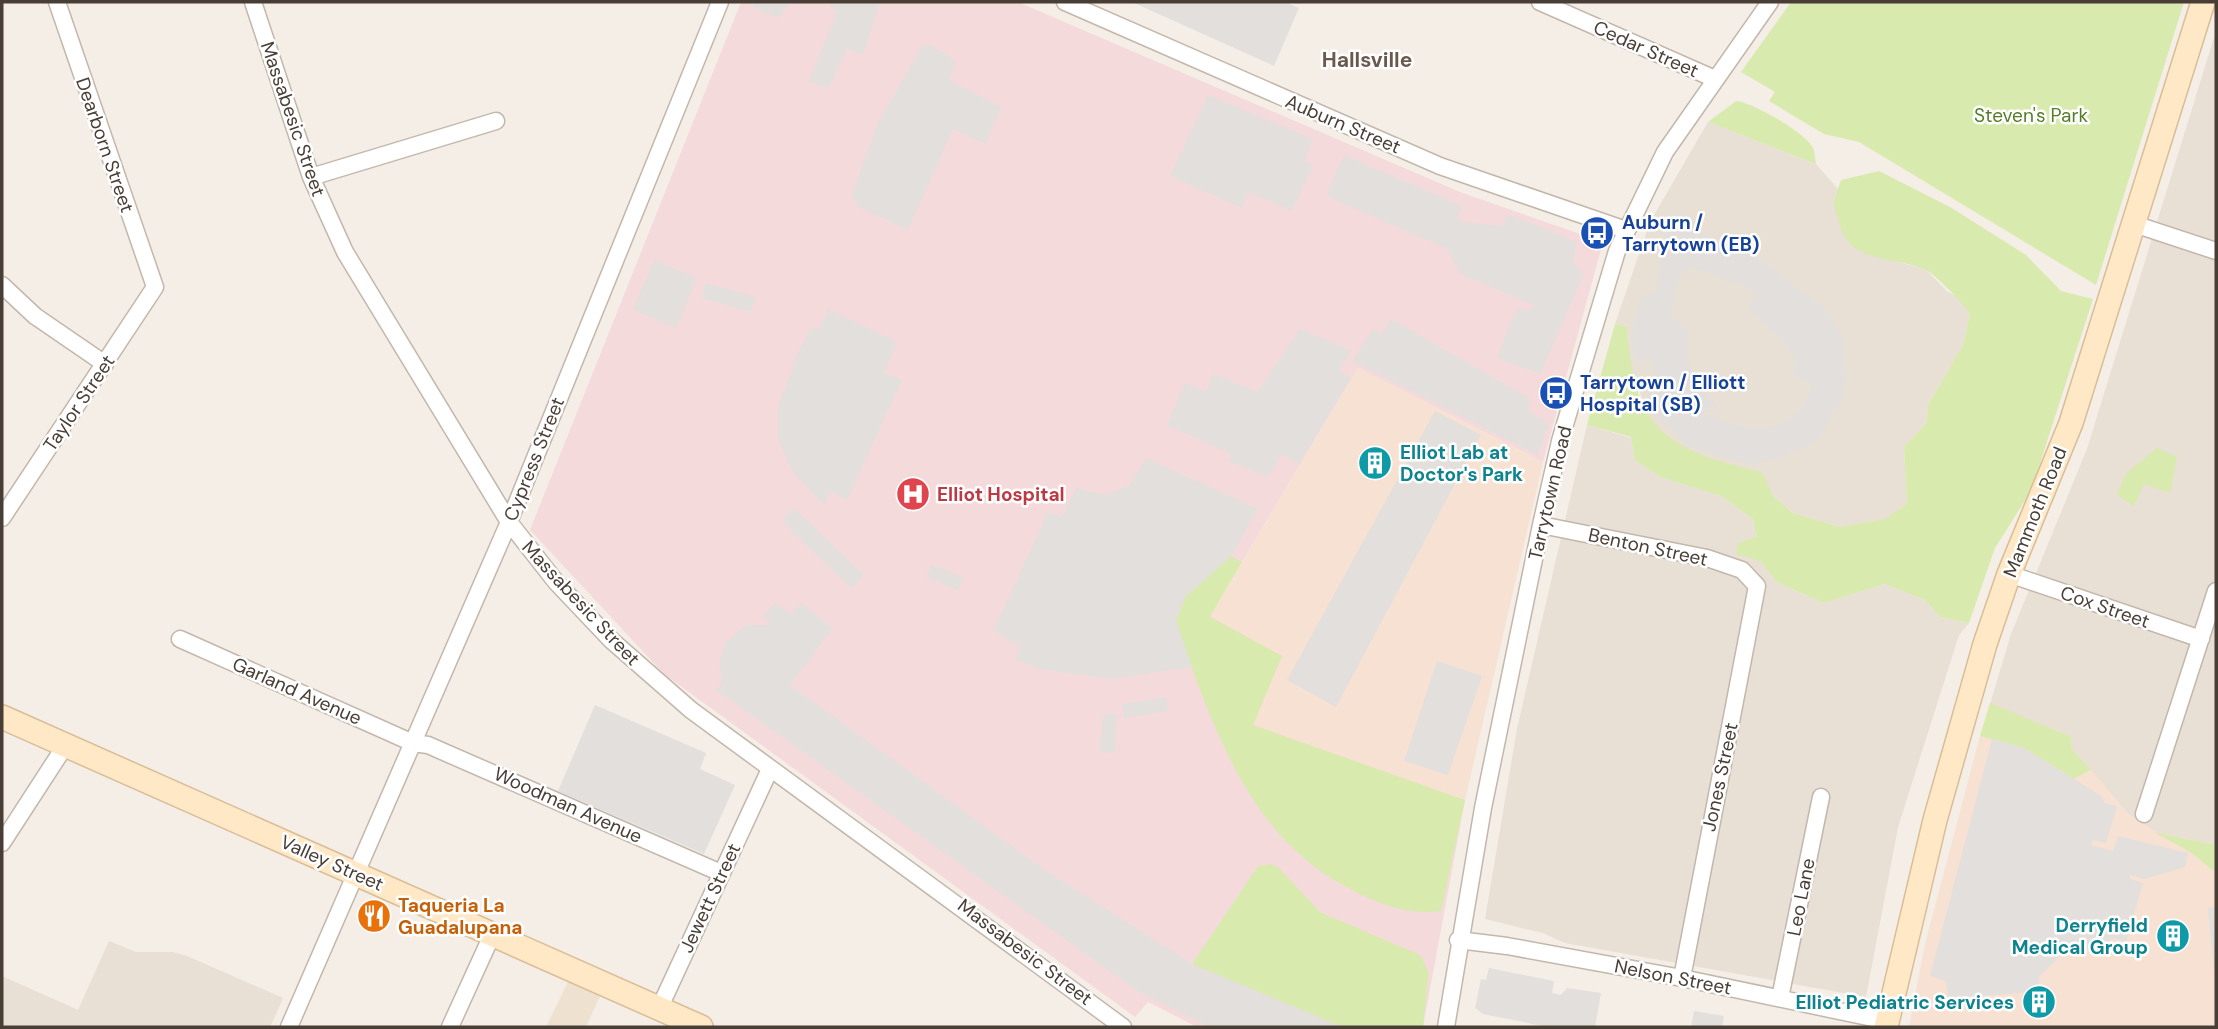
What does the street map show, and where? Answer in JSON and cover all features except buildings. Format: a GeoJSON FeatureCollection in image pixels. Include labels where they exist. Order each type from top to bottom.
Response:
{"type":"FeatureCollection","features":[{"type":"Feature","properties":{"kind":"main road","name":"Mammoth Road"},"geometry":{"type":"LineString","coordinates":[[1887,1024],[1935,820],[1985,644],[2009,574],[2071,423],[2203,2]]}},
{"type":"Feature","properties":{"kind":"main road","name":"Valley Street"},"geometry":{"type":"LineString","coordinates":[[2,717],[358,873],[492,935],[655,1018],[701,1027]]}},
{"type":"Feature","properties":{"kind":"street","name":"Dearborn Street"},"geometry":{"type":"LineString","coordinates":[[57,2],[155,287]]}},
{"type":"Feature","properties":{"kind":"street","name":"Massabesic Street"},"geometry":{"type":"LineString","coordinates":[[253,2],[311,177],[345,252],[509,522],[556,582],[618,647],[682,702],[1123,1027]]}},
{"type":"Feature","properties":{"kind":"street","name":"Cypress Street"},"geometry":{"type":"LineString","coordinates":[[289,1027],[509,522],[720,2]]}},
{"type":"Feature","properties":{"kind":"street","name":"Auburn Street"},"geometry":{"type":"LineString","coordinates":[[1065,2],[1440,166],[1626,230]]}},
{"type":"Feature","properties":{"kind":"street","name":"Cedar Street"},"geometry":{"type":"LineString","coordinates":[[1540,2],[1715,79]]}},
{"type":"Feature","properties":{"kind":"street","name":"Tarrytown Road"},"geometry":{"type":"LineString","coordinates":[[1446,1027],[1458,940],[1541,525],[1560,441],[1626,230],[1665,152],[1770,2]]}},
{"type":"Feature","properties":{"kind":"street"},"geometry":{"type":"LineString","coordinates":[[311,177],[496,121]]}},
{"type":"Feature","properties":{"kind":"street"},"geometry":{"type":"LineString","coordinates":[[2134,224],[2216,251]]}},
{"type":"Feature","properties":{"kind":"street"},"geometry":{"type":"LineString","coordinates":[[2,285],[35,316],[105,364]]}},
{"type":"Feature","properties":{"kind":"street","name":"Taylor Street"},"geometry":{"type":"LineString","coordinates":[[2,517],[155,287]]}},
{"type":"Feature","properties":{"kind":"street","name":"Benton Street"},"geometry":{"type":"LineString","coordinates":[[1541,525],[1707,558],[1732,566],[1751,577]]}},
{"type":"Feature","properties":{"kind":"street","name":"Cox Street"},"geometry":{"type":"LineString","coordinates":[[2009,574],[2201,639]]}},
{"type":"Feature","properties":{"kind":"street","name":"Jones Street"},"geometry":{"type":"LineString","coordinates":[[1682,978],[1706,843],[1758,596],[1757,586],[1751,577]]}},
{"type":"Feature","properties":{"kind":"street"},"geometry":{"type":"LineString","coordinates":[[2144,814],[2216,592]]}},
{"type":"Feature","properties":{"kind":"street","name":"Garland Avenue"},"geometry":{"type":"LineString","coordinates":[[180,639],[413,743]]}},
{"type":"Feature","properties":{"kind":"street","name":"Woodman Avenue"},"geometry":{"type":"LineString","coordinates":[[413,743],[441,750],[721,873]]}},
{"type":"Feature","properties":{"kind":"street"},"geometry":{"type":"LineString","coordinates":[[2,843],[65,746]]}},
{"type":"Feature","properties":{"kind":"street","name":"Jewett Street"},"geometry":{"type":"LineString","coordinates":[[655,1018],[770,769]]}},
{"type":"Feature","properties":{"kind":"street","name":"Leo Lane"},"geometry":{"type":"LineString","coordinates":[[1780,998],[1821,797]]}},
{"type":"Feature","properties":{"kind":"street"},"geometry":{"type":"LineString","coordinates":[[450,1027],[492,935]]}},
{"type":"Feature","properties":{"kind":"street","name":"Nelson Street"},"geometry":{"type":"LineString","coordinates":[[1458,940],[1507,946],[1682,978],[1887,1024]]}},
{"type":"Feature","properties":{"kind":"shaded area","name":"Elliot Hospital"},"geometry":{"type":"Polygon","coordinates":[[[741,2],[1018,2],[1460,192],[1603,242],[1543,462],[1358,368],[1210,616],[1282,656],[1253,725],[1465,800],[1423,1027],[1197,1027],[1148,1002],[1135,1017],[664,674],[530,530],[741,2]]]}},
{"type":"Feature","properties":{"kind":"shaded area"},"geometry":{"type":"Polygon","coordinates":[[[756,2],[792,2],[778,18],[752,7],[756,2]]]}},
{"type":"Feature","properties":{"kind":"shaded area"},"geometry":{"type":"Polygon","coordinates":[[[833,2],[880,2],[863,54],[846,49],[829,89],[809,81],[837,12],[830,7],[833,2]]]}},
{"type":"Feature","properties":{"kind":"shaded area"},"geometry":{"type":"Polygon","coordinates":[[[1132,2],[1285,2],[1299,8],[1274,66],[1132,2]]]}},
{"type":"Feature","properties":{"kind":"shaded area"},"geometry":{"type":"Polygon","coordinates":[[[2216,31],[2216,840],[2211,844],[2154,832],[2129,815],[2071,748],[2072,737],[1990,704],[2011,634],[2087,449],[2216,31]]]}},
{"type":"Feature","properties":{"kind":"shaded area"},"geometry":{"type":"Polygon","coordinates":[[[929,44],[956,61],[949,80],[1001,107],[985,144],[953,129],[908,230],[856,206],[852,194],[877,125],[921,48],[929,44]]]}},
{"type":"Feature","properties":{"kind":"shaded area"},"geometry":{"type":"Polygon","coordinates":[[[1208,95],[1313,139],[1304,161],[1313,165],[1292,211],[1248,192],[1241,208],[1170,176],[1208,95]]]}},
{"type":"Feature","properties":{"kind":"shaded area"},"geometry":{"type":"Polygon","coordinates":[[[1708,122],[1816,164],[1838,189],[1833,203],[1871,255],[1925,269],[1948,292],[1960,298],[1970,314],[1963,345],[1928,405],[1927,422],[1904,447],[1907,504],[1886,519],[1840,527],[1793,513],[1774,497],[1761,472],[1715,461],[1681,447],[1652,425],[1629,363],[1627,326],[1615,324],[1650,222],[1708,122]]]}},
{"type":"Feature","properties":{"kind":"shaded area"},"geometry":{"type":"Polygon","coordinates":[[[1344,155],[1462,206],[1457,218],[1465,222],[1502,226],[1508,214],[1577,242],[1573,263],[1584,273],[1540,374],[1497,358],[1517,308],[1531,310],[1534,305],[1460,274],[1448,249],[1326,196],[1344,155]]]}},
{"type":"Feature","properties":{"kind":"shaded area"},"geometry":{"type":"Polygon","coordinates":[[[1669,223],[1749,251],[1820,305],[1833,322],[1842,339],[1846,374],[1842,398],[1818,440],[1775,459],[1750,464],[1692,448],[1655,416],[1647,401],[1655,375],[1650,357],[1637,365],[1631,336],[1642,297],[1657,292],[1664,237],[1669,223]],[[1692,267],[1679,278],[1671,311],[1672,318],[1688,330],[1686,356],[1691,371],[1718,408],[1703,413],[1731,424],[1760,430],[1785,423],[1804,404],[1813,385],[1794,376],[1796,364],[1785,343],[1747,307],[1756,296],[1743,286],[1692,267]]]}},
{"type":"Feature","properties":{"kind":"shaded area"},"geometry":{"type":"Polygon","coordinates":[[[654,260],[697,278],[676,328],[633,310],[654,260]]]}},
{"type":"Feature","properties":{"kind":"shaded area"},"geometry":{"type":"Polygon","coordinates":[[[706,283],[756,297],[751,312],[701,298],[706,283]]]}},
{"type":"Feature","properties":{"kind":"shaded area"},"geometry":{"type":"Polygon","coordinates":[[[828,309],[897,342],[884,372],[902,380],[847,500],[830,492],[824,505],[794,474],[778,440],[778,407],[798,352],[812,328],[819,329],[828,309]]]}},
{"type":"Feature","properties":{"kind":"shaded area"},"geometry":{"type":"Polygon","coordinates":[[[1391,319],[1531,399],[1527,410],[1549,423],[1538,455],[1352,361],[1373,329],[1382,334],[1391,319]]]}},
{"type":"Feature","properties":{"kind":"shaded area"},"geometry":{"type":"Polygon","coordinates":[[[1300,328],[1351,351],[1339,370],[1351,378],[1299,464],[1282,454],[1268,477],[1228,461],[1231,454],[1167,425],[1185,383],[1206,392],[1213,374],[1258,392],[1300,328]]]}},
{"type":"Feature","properties":{"kind":"shaded area"},"geometry":{"type":"Polygon","coordinates":[[[1358,368],[1543,462],[1465,800],[1252,725],[1210,617],[1358,368]]]}},
{"type":"Feature","properties":{"kind":"shaded area"},"geometry":{"type":"Polygon","coordinates":[[[1435,411],[1481,435],[1336,707],[1287,680],[1435,411]]]}},
{"type":"Feature","properties":{"kind":"shaded area"},"geometry":{"type":"Polygon","coordinates":[[[1587,425],[1631,438],[1635,460],[1660,477],[1721,496],[1753,519],[1760,561],[1778,583],[1824,603],[1885,584],[1925,600],[1940,617],[1969,623],[1959,635],[1898,827],[1866,997],[1565,943],[1543,933],[1485,919],[1517,729],[1587,425]]]}},
{"type":"Feature","properties":{"kind":"shaded area"},"geometry":{"type":"Polygon","coordinates":[[[1146,458],[1258,509],[1231,556],[1185,597],[1176,621],[1192,667],[1111,679],[1040,669],[1015,660],[1020,647],[994,630],[1048,512],[1062,517],[1076,488],[1106,495],[1129,486],[1146,458]]]}},
{"type":"Feature","properties":{"kind":"shaded area"},"geometry":{"type":"Polygon","coordinates":[[[794,508],[864,575],[851,588],[788,528],[783,519],[794,508]]]}},
{"type":"Feature","properties":{"kind":"shaded area"},"geometry":{"type":"Polygon","coordinates":[[[932,564],[963,578],[958,590],[926,577],[932,564]]]}},
{"type":"Feature","properties":{"kind":"shaded area"},"geometry":{"type":"Polygon","coordinates":[[[775,603],[791,614],[801,603],[833,628],[790,685],[1045,870],[1194,965],[1342,1027],[1210,1027],[1136,990],[715,689],[722,682],[719,666],[725,643],[746,625],[771,625],[763,616],[775,603]]]}},
{"type":"Feature","properties":{"kind":"shaded area"},"geometry":{"type":"Polygon","coordinates":[[[1437,661],[1482,676],[1448,775],[1404,761],[1437,661]]]}},
{"type":"Feature","properties":{"kind":"shaded area"},"geometry":{"type":"Polygon","coordinates":[[[1166,697],[1168,711],[1124,718],[1122,704],[1166,697]]]}},
{"type":"Feature","properties":{"kind":"shaded area"},"geometry":{"type":"Polygon","coordinates":[[[595,705],[706,753],[700,769],[735,785],[704,854],[558,791],[595,705]]]}},
{"type":"Feature","properties":{"kind":"shaded area"},"geometry":{"type":"Polygon","coordinates":[[[1103,713],[1117,714],[1115,753],[1100,752],[1103,713]]]}},
{"type":"Feature","properties":{"kind":"shaded area"},"geometry":{"type":"Polygon","coordinates":[[[1980,736],[2024,748],[2074,779],[2091,770],[2129,815],[2190,852],[2216,873],[2216,1027],[1909,1027],[1925,944],[1980,736]]]}},
{"type":"Feature","properties":{"kind":"shaded area"},"geometry":{"type":"Polygon","coordinates":[[[1992,739],[2024,748],[2103,797],[2104,803],[2117,806],[2106,843],[2093,840],[2091,845],[2113,851],[2118,836],[2188,853],[2185,867],[2144,879],[2130,875],[2130,879],[2143,883],[2126,942],[2114,938],[2089,951],[2079,947],[2076,954],[2066,950],[2039,977],[2040,991],[1948,999],[1946,981],[1930,976],[1992,739]]]}},
{"type":"Feature","properties":{"kind":"shaded area"},"geometry":{"type":"Polygon","coordinates":[[[2216,907],[2216,992],[2208,908],[2216,907]]]}},
{"type":"Feature","properties":{"kind":"shaded area"},"geometry":{"type":"Polygon","coordinates":[[[109,941],[136,952],[172,952],[187,956],[283,998],[270,1027],[2,1027],[2,976],[78,1010],[109,941]]]}},
{"type":"Feature","properties":{"kind":"shaded area"},"geometry":{"type":"Polygon","coordinates":[[[1489,968],[1554,981],[1552,993],[1561,995],[1567,988],[1601,993],[1595,1027],[1548,1027],[1483,1014],[1475,1008],[1481,979],[1486,980],[1489,968]]]}},
{"type":"Feature","properties":{"kind":"shaded area"},"geometry":{"type":"Polygon","coordinates":[[[568,982],[600,996],[586,1027],[546,1027],[568,982]]]}},
{"type":"Feature","properties":{"kind":"shaded area"},"geometry":{"type":"Polygon","coordinates":[[[1694,1011],[1724,1016],[1722,1027],[1691,1027],[1694,1011]]]}},
{"type":"Feature","properties":{"kind":"green space","name":"Steven's Park"},"geometry":{"type":"Polygon","coordinates":[[[1791,2],[2184,2],[2096,285],[1859,142],[1824,134],[1769,101],[1775,92],[1741,72],[1791,2]]]}},
{"type":"Feature","properties":{"kind":"green space"},"geometry":{"type":"Polygon","coordinates":[[[1736,101],[1766,112],[1800,134],[1813,148],[1816,164],[1708,122],[1736,101]]]}},
{"type":"Feature","properties":{"kind":"green space"},"geometry":{"type":"Polygon","coordinates":[[[1879,171],[1950,207],[2026,255],[2061,291],[2093,299],[2031,491],[1995,548],[1969,623],[1940,617],[1925,600],[1885,584],[1824,603],[1778,583],[1760,561],[1736,554],[1738,543],[1756,537],[1753,519],[1721,496],[1660,477],[1635,460],[1631,437],[1587,425],[1615,324],[1627,326],[1637,390],[1647,412],[1661,430],[1679,444],[1701,455],[1762,472],[1774,497],[1793,513],[1840,527],[1885,519],[1907,504],[1904,447],[1927,422],[1928,405],[1963,345],[1970,314],[1929,272],[1872,256],[1854,247],[1847,240],[1833,203],[1841,180],[1879,171]]]}},
{"type":"Feature","properties":{"kind":"green space"},"geometry":{"type":"Polygon","coordinates":[[[2157,448],[2177,457],[2170,493],[2144,484],[2134,506],[2117,495],[2126,474],[2157,448]]]}},
{"type":"Feature","properties":{"kind":"green space"},"geometry":{"type":"Polygon","coordinates":[[[1231,556],[1242,562],[1210,617],[1282,656],[1253,725],[1465,800],[1441,911],[1417,912],[1383,904],[1350,889],[1314,866],[1284,839],[1259,808],[1238,774],[1204,700],[1174,623],[1185,597],[1231,556]]]}},
{"type":"Feature","properties":{"kind":"green space"},"geometry":{"type":"Polygon","coordinates":[[[1990,703],[2072,737],[2071,748],[2091,770],[2074,779],[2024,748],[1980,736],[1990,703]]]}},
{"type":"Feature","properties":{"kind":"green space"},"geometry":{"type":"Polygon","coordinates":[[[2154,832],[2211,844],[2216,840],[2216,873],[2190,852],[2154,832]]]}},
{"type":"Feature","properties":{"kind":"green space"},"geometry":{"type":"Polygon","coordinates":[[[1271,864],[1279,868],[1320,912],[1420,955],[1429,973],[1423,1027],[1342,1027],[1192,964],[1258,866],[1271,864]]]}},
{"type":"Feature","properties":{"kind":"place","name":"Auburn / Tarrytown (EB)"},"geometry":{"type":"Point","coordinates":[1597,233]}},
{"type":"Feature","properties":{"kind":"place","name":"Tarrytown / Elliott Hospital (SB)"},"geometry":{"type":"Point","coordinates":[1556,393]}},
{"type":"Feature","properties":{"kind":"place","name":"Elliot Lab at Doctor's Park"},"geometry":{"type":"Point","coordinates":[1375,463]}},
{"type":"Feature","properties":{"kind":"place","name":"Elliot Hospital"},"geometry":{"type":"Point","coordinates":[913,494]}},
{"type":"Feature","properties":{"kind":"place","name":"Taqueria La Guadalupana"},"geometry":{"type":"Point","coordinates":[374,916]}},
{"type":"Feature","properties":{"kind":"place","name":"Derryfield Medical Group"},"geometry":{"type":"Point","coordinates":[2173,936]}},
{"type":"Feature","properties":{"kind":"place","name":"Elliot Pediatric Services"},"geometry":{"type":"Point","coordinates":[2039,1002]}},
{"type":"Feature","properties":{"kind":"district","name":"Hallsville"},"geometry":{"type":"Point","coordinates":[1367,60]}}]}
